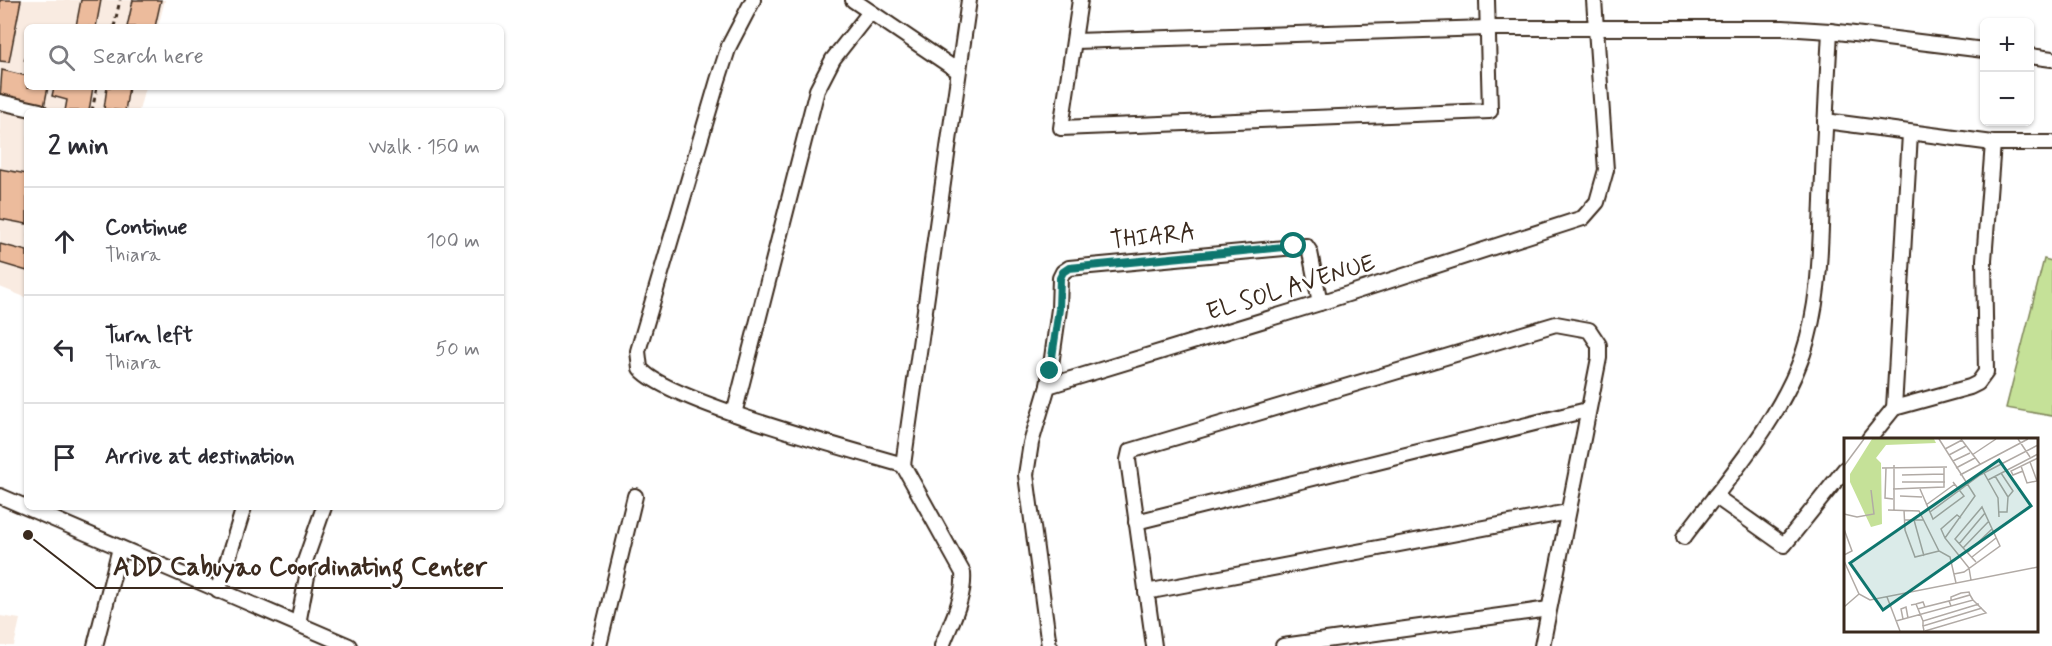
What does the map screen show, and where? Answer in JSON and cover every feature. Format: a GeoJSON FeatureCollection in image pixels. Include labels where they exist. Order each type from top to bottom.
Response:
{"type":"FeatureCollection","features":[{"type":"Feature","properties":{"kind":"street"},"geometry":{"type":"LineString","coordinates":[[753,0],[729,46],[638,360],[645,375],[653,380],[734,414],[903,465]]}},
{"type":"Feature","properties":{"kind":"street"},"geometry":{"type":"LineString","coordinates":[[942,646],[960,601],[964,585],[963,573],[903,465],[969,0]]}},
{"type":"Feature","properties":{"kind":"street"},"geometry":{"type":"LineString","coordinates":[[1080,0],[1061,128],[1490,111],[1487,0]]}},
{"type":"Feature","properties":{"kind":"street","name":"EL SOL AVENUE"},"geometry":{"type":"LineString","coordinates":[[1048,386],[1320,303],[1582,218],[1592,210],[1603,186],[1606,170],[1594,0]]}},
{"type":"Feature","properties":{"kind":"street"},"geometry":{"type":"LineString","coordinates":[[734,414],[817,90],[861,4],[958,71]]}},
{"type":"Feature","properties":{"kind":"street"},"geometry":{"type":"LineString","coordinates":[[1075,41],[1488,28],[1595,27],[1830,31],[1980,50]]}},
{"type":"Feature","properties":{"kind":"street"},"geometry":{"type":"LineString","coordinates":[[1684,537],[1784,398],[1803,354],[1813,317],[1819,276],[1830,31]]}},
{"type":"Feature","properties":{"kind":"street"},"geometry":{"type":"LineString","coordinates":[[2034,57],[2052,59]]}},
{"type":"Feature","properties":{"kind":"street"},"geometry":{"type":"LineString","coordinates":[[0,102],[27,108]]}},
{"type":"Feature","properties":{"kind":"street"},"geometry":{"type":"LineString","coordinates":[[1826,121],[1910,134],[1993,143],[2052,143]]}},
{"type":"Feature","properties":{"kind":"street"},"geometry":{"type":"LineString","coordinates":[[1870,438],[1894,408],[1910,134]]}},
{"type":"Feature","properties":{"kind":"street"},"geometry":{"type":"LineString","coordinates":[[1894,408],[1970,387],[1978,383],[1986,372],[1984,260],[1993,143]]}},
{"type":"Feature","properties":{"kind":"street","name":"THIARA"},"geometry":{"type":"LineString","coordinates":[[1048,386],[1059,309],[1060,278],[1069,268],[1306,246],[1310,252],[1320,303]]}},
{"type":"Feature","properties":{"kind":"street"},"geometry":{"type":"LineString","coordinates":[[1154,646],[1128,460],[1130,451],[1556,324],[1589,330],[1599,345],[1599,358],[1542,646]]}},
{"type":"Feature","properties":{"kind":"street"},"geometry":{"type":"LineString","coordinates":[[1048,386],[1032,443],[1026,475],[1049,646]]}},
{"type":"Feature","properties":{"kind":"street"},"geometry":{"type":"LineString","coordinates":[[1136,522],[1587,410]]}},
{"type":"Feature","properties":{"kind":"street"},"geometry":{"type":"LineString","coordinates":[[1715,496],[1784,545],[1844,470]]}},
{"type":"Feature","properties":{"kind":"street"},"geometry":{"type":"LineString","coordinates":[[0,496],[24,506]]}},
{"type":"Feature","properties":{"kind":"street"},"geometry":{"type":"LineString","coordinates":[[598,646],[634,496]]}},
{"type":"Feature","properties":{"kind":"street"},"geometry":{"type":"LineString","coordinates":[[32,510],[349,646]]}},
{"type":"Feature","properties":{"kind":"street"},"geometry":{"type":"LineString","coordinates":[[218,591],[243,510]]}},
{"type":"Feature","properties":{"kind":"street"},"geometry":{"type":"LineString","coordinates":[[298,624],[308,571],[304,564],[323,510]]}},
{"type":"Feature","properties":{"kind":"street"},"geometry":{"type":"LineString","coordinates":[[1146,592],[1568,512]]}},
{"type":"Feature","properties":{"kind":"street"},"geometry":{"type":"LineString","coordinates":[[95,646],[120,548]]}},
{"type":"Feature","properties":{"kind":"street"},"geometry":{"type":"LineString","coordinates":[[1282,646],[1549,609]]}},
{"type":"Feature","properties":{"kind":"path"},"geometry":{"type":"LineString","coordinates":[[115,24],[120,0]]}},
{"type":"Feature","properties":{"kind":"path"},"geometry":{"type":"LineString","coordinates":[[93,108],[96,90]]}},
{"type":"Feature","properties":{"kind":"shaded area"},"geometry":{"type":"Polygon","coordinates":[[[0,0],[165,0],[159,24],[24,24],[24,90],[144,90],[140,108],[24,108],[24,297],[0,287],[0,0]]]}},
{"type":"Feature","properties":{"kind":"shaded area"},"geometry":{"type":"Polygon","coordinates":[[[0,616],[20,619],[14,646],[0,646],[0,616]]]}},
{"type":"Feature","properties":{"kind":"green space"},"geometry":{"type":"Polygon","coordinates":[[[2044,259],[2052,261],[2052,416],[2006,408],[2044,259]]]}},
{"type":"Feature","properties":{"kind":"building"},"geometry":{"type":"Polygon","coordinates":[[[0,0],[21,0],[9,62],[0,61],[0,0]]]}},
{"type":"Feature","properties":{"kind":"building"},"geometry":{"type":"Polygon","coordinates":[[[81,0],[101,0],[97,24],[76,24],[81,0]]]}},
{"type":"Feature","properties":{"kind":"building"},"geometry":{"type":"Polygon","coordinates":[[[133,0],[161,0],[156,24],[128,24],[133,0]]]}},
{"type":"Feature","properties":{"kind":"building"},"geometry":{"type":"Polygon","coordinates":[[[2,70],[24,75],[24,90],[47,90],[44,107],[0,97],[2,70]]]}},
{"type":"Feature","properties":{"kind":"building"},"geometry":{"type":"Polygon","coordinates":[[[53,90],[92,90],[90,108],[66,108],[67,100],[52,96],[53,90]]]}},
{"type":"Feature","properties":{"kind":"building"},"geometry":{"type":"Polygon","coordinates":[[[107,90],[128,90],[126,108],[104,108],[107,90]]]}},
{"type":"Feature","properties":{"kind":"building"},"geometry":{"type":"Polygon","coordinates":[[[0,169],[24,173],[24,223],[0,219],[0,169]]]}},
{"type":"Feature","properties":{"kind":"building"},"geometry":{"type":"Polygon","coordinates":[[[0,244],[24,250],[24,270],[0,263],[0,244]]]}},
{"type":"Feature","properties":{"kind":"place","name":"ADD Cabuyao Coordinating Center"},"geometry":{"type":"Point","coordinates":[28,535]}},
{"type":"Feature","properties":{"kind":"route"},"geometry":{"type":"LineString","coordinates":[[1050,371],[1059,309],[1060,278],[1069,268],[1294,246]]}}]}
